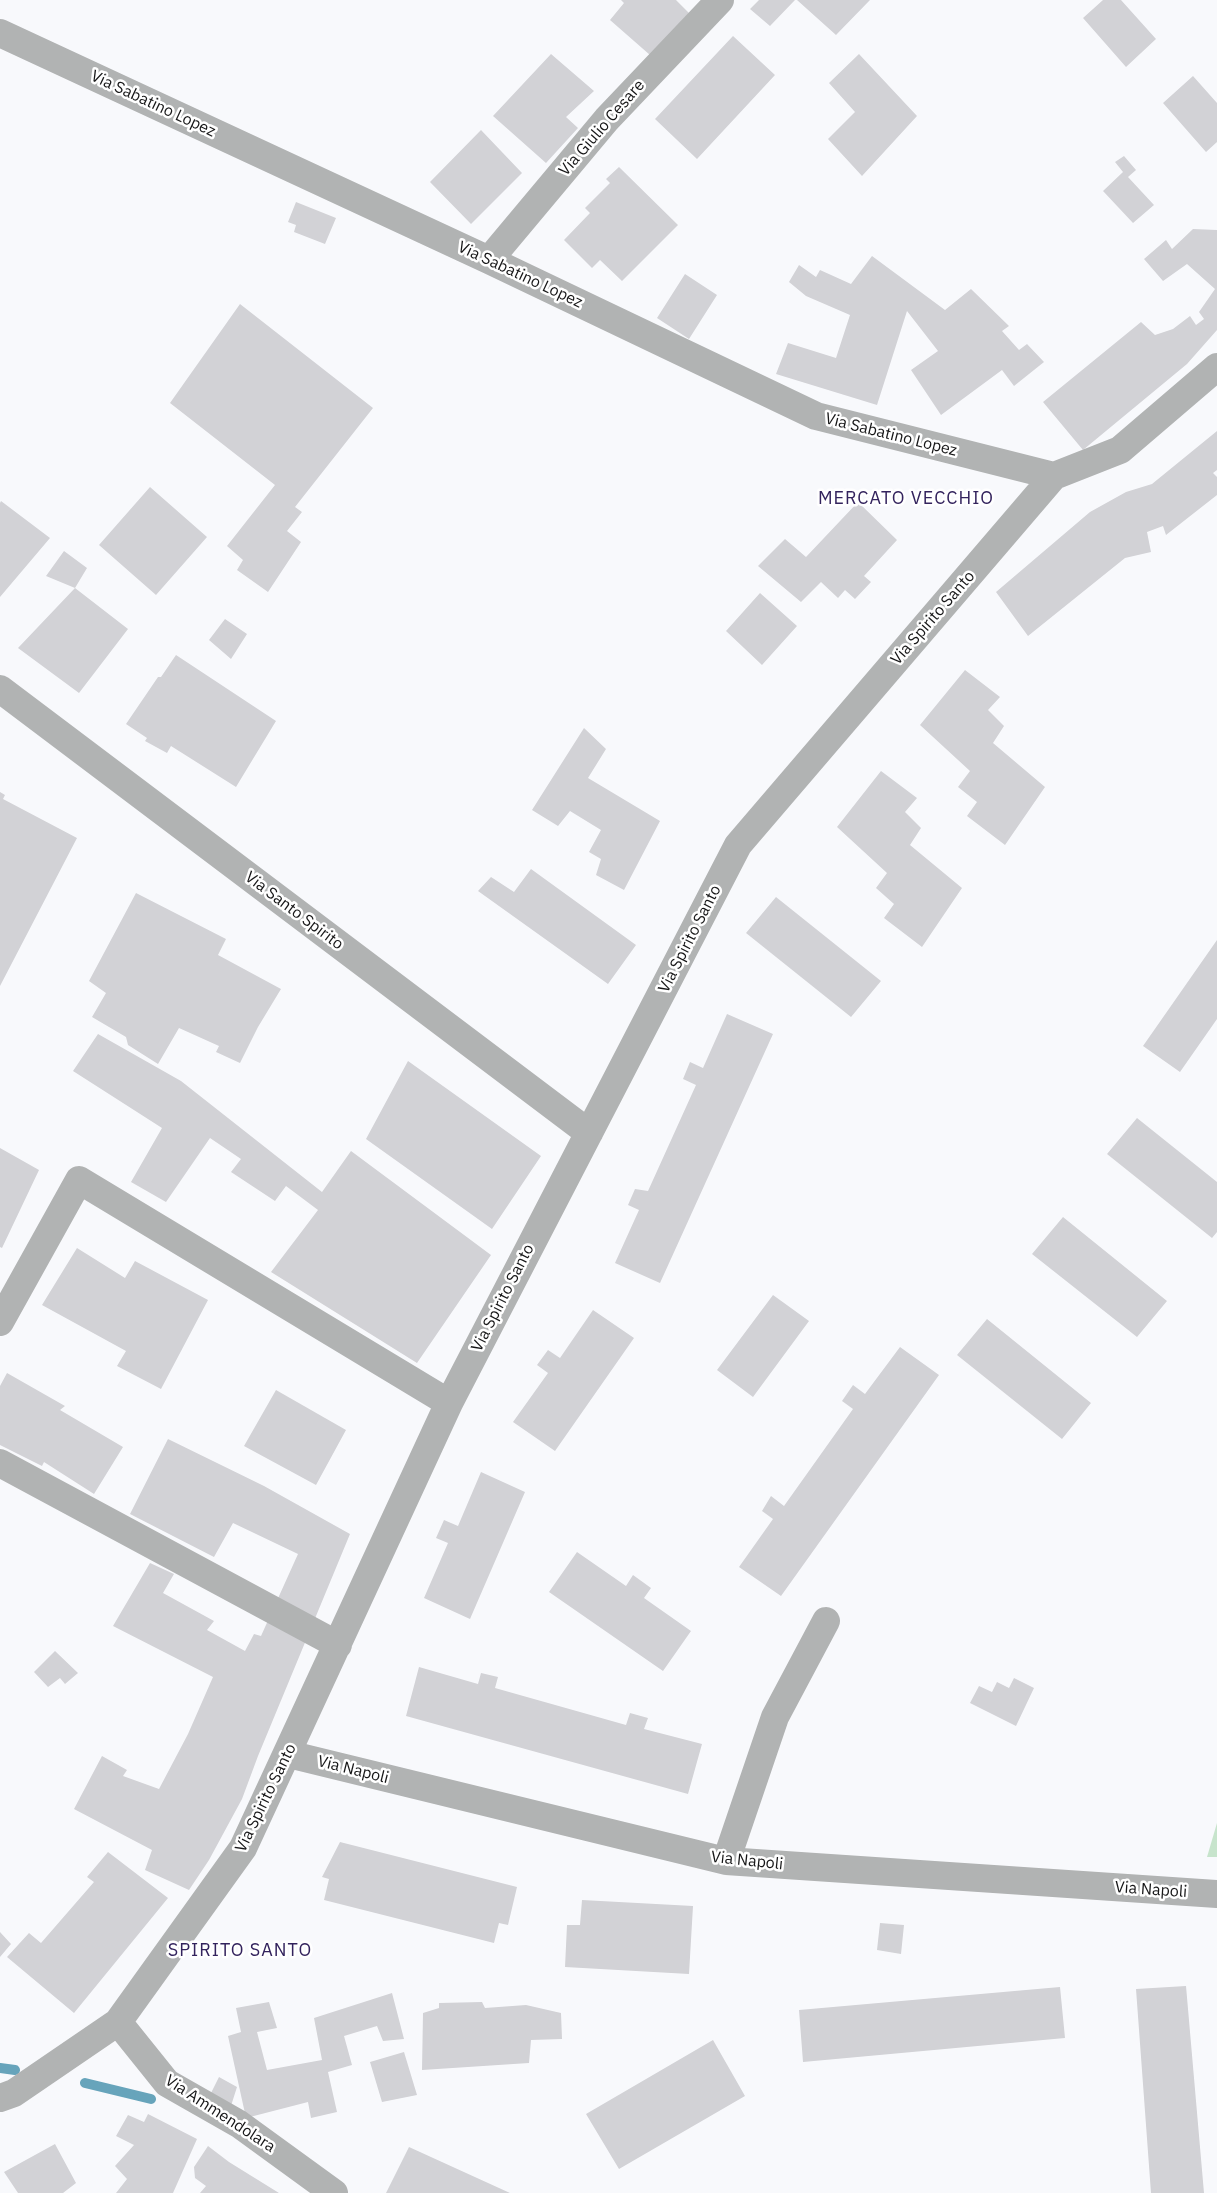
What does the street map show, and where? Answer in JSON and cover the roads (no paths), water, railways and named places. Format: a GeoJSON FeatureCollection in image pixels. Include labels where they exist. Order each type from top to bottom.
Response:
{"type":"FeatureCollection","features":[{"type":"Feature","properties":{"kind":"street","name":"Via Giulio Cesare"},"geometry":{"type":"LineString","coordinates":[[490,260],[607,119],[720,0]]}},
{"type":"Feature","properties":{"kind":"street","name":"Via Sabatino Lopez"},"geometry":{"type":"LineString","coordinates":[[0,33],[490,260],[816,416],[1054,476]]}},
{"type":"Feature","properties":{"kind":"street","name":"Via Spirito Santo"},"geometry":{"type":"LineString","coordinates":[[0,2098],[14,2093],[118,2022],[243,1848],[449,1403],[738,845],[1054,476],[1120,450],[1217,368]]}},
{"type":"Feature","properties":{"kind":"street","name":"Via Santo Spirito"},"geometry":{"type":"LineString","coordinates":[[0,689],[589,1133]]}},
{"type":"Feature","properties":{"kind":"street"},"geometry":{"type":"LineString","coordinates":[[0,1322],[79,1180],[449,1403]]}},
{"type":"Feature","properties":{"kind":"street"},"geometry":{"type":"LineString","coordinates":[[0,1463],[338,1645]]}},
{"type":"Feature","properties":{"kind":"street"},"geometry":{"type":"LineString","coordinates":[[726,1861],[775,1717],[826,1621]]}},
{"type":"Feature","properties":{"kind":"street","name":"Via Napoli"},"geometry":{"type":"LineString","coordinates":[[288,1754],[726,1861],[1217,1894]]}},
{"type":"Feature","properties":{"kind":"street","name":"Via Ammendolara"},"geometry":{"type":"LineString","coordinates":[[118,2022],[167,2083],[239,2124],[334,2193]]}},
{"type":"Feature","properties":{"kind":"waterway"},"geometry":{"type":"LineString","coordinates":[[0,2068],[15,2070]]}},
{"type":"Feature","properties":{"kind":"waterway"},"geometry":{"type":"LineString","coordinates":[[85,2083],[151,2099]]}},
{"type":"Feature","properties":{"kind":"district","name":"MERCATO VECCHIO"},"geometry":{"type":"Point","coordinates":[906,499]}},
{"type":"Feature","properties":{"kind":"district","name":"SPIRITO SANTO"},"geometry":{"type":"Point","coordinates":[240,1951]}}]}
